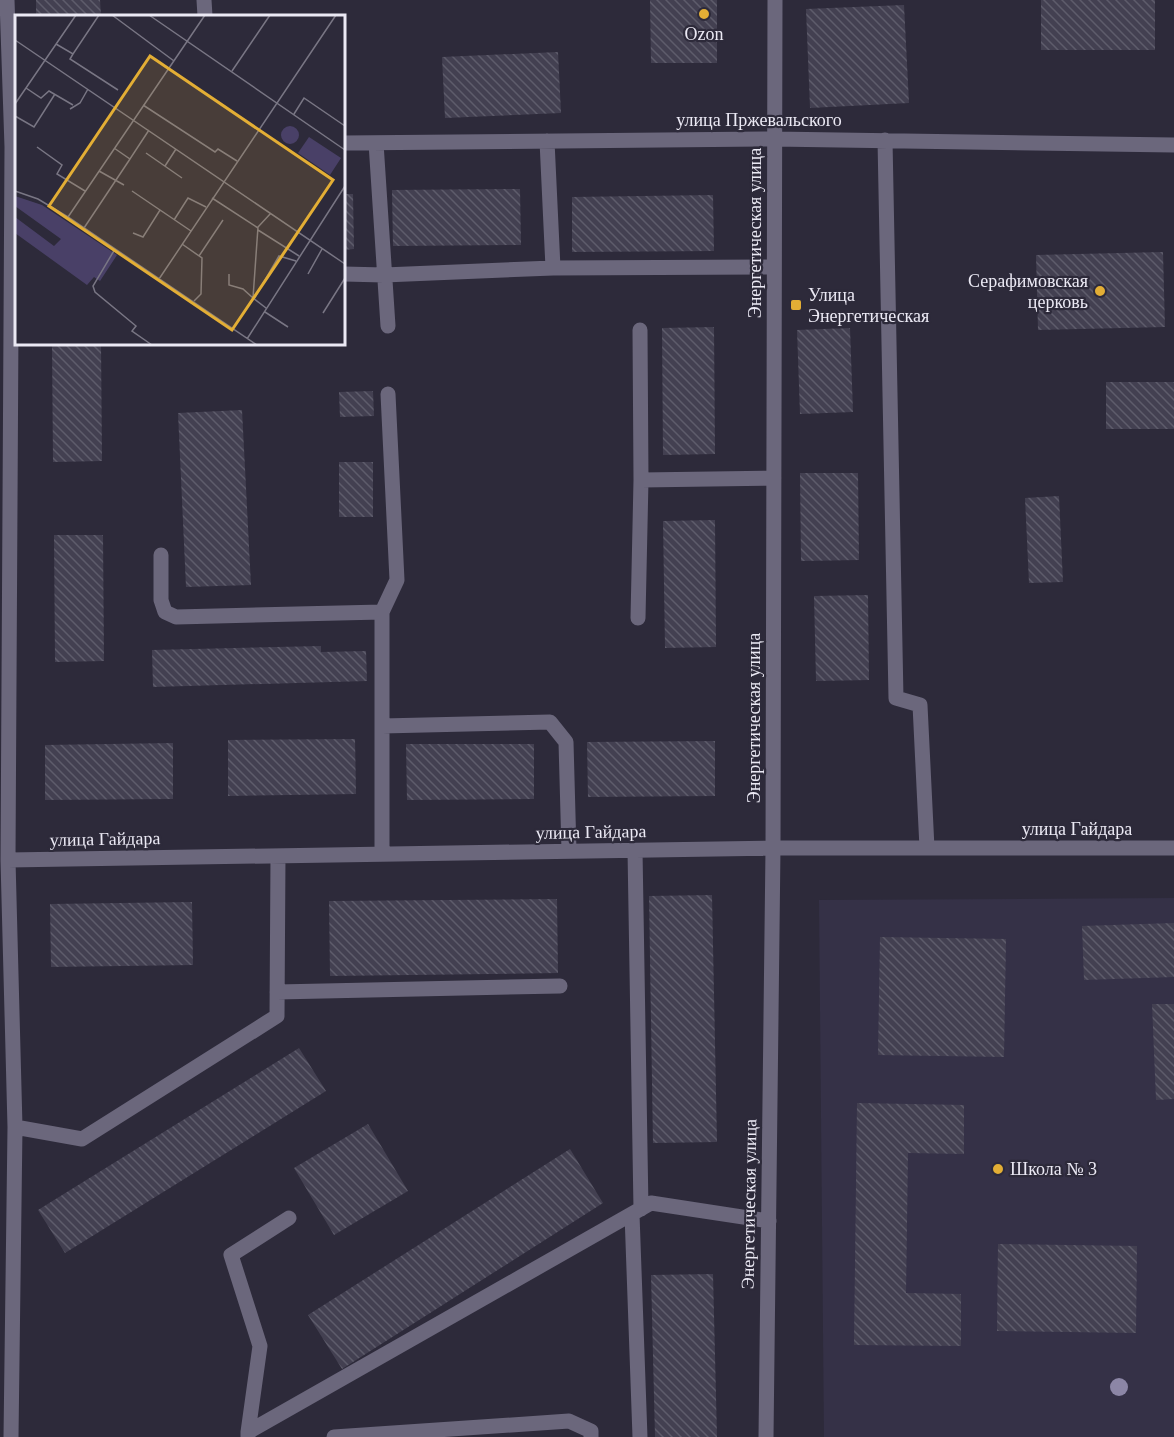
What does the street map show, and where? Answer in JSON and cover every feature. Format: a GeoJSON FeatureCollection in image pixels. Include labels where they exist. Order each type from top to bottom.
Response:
{"type":"FeatureCollection","features":[{"type":"Feature","properties":{"kind":"street"},"geometry":{"type":"LineString","coordinates":[[7,0],[14,147],[14,270],[5,514],[8,860],[15,1127],[11,1437]]}},
{"type":"Feature","properties":{"kind":"street"},"geometry":{"type":"LineString","coordinates":[[204,0],[205,15]]}},
{"type":"Feature","properties":{"kind":"street","name":"Энергетическая улица"},"geometry":{"type":"LineString","coordinates":[[766,1437],[773,848],[775,0]]}},
{"type":"Feature","properties":{"kind":"street","name":"улица Пржевальского"},"geometry":{"type":"LineString","coordinates":[[345,143],[774,139],[1174,145]]}},
{"type":"Feature","properties":{"kind":"street"},"geometry":{"type":"LineString","coordinates":[[885,140],[896,698],[920,705],[927,848]]}},
{"type":"Feature","properties":{"kind":"street"},"geometry":{"type":"LineString","coordinates":[[547,141],[553,268]]}},
{"type":"Feature","properties":{"kind":"street"},"geometry":{"type":"LineString","coordinates":[[376,143],[388,326]]}},
{"type":"Feature","properties":{"kind":"street"},"geometry":{"type":"LineString","coordinates":[[345,274],[384,275],[553,268],[774,267]]}},
{"type":"Feature","properties":{"kind":"street"},"geometry":{"type":"LineString","coordinates":[[638,618],[641,480],[640,330]]}},
{"type":"Feature","properties":{"kind":"street"},"geometry":{"type":"LineString","coordinates":[[382,854],[382,612],[397,580],[388,394]]}},
{"type":"Feature","properties":{"kind":"street"},"geometry":{"type":"LineString","coordinates":[[641,480],[774,478]]}},
{"type":"Feature","properties":{"kind":"street"},"geometry":{"type":"LineString","coordinates":[[161,555],[161,600],[165,612],[176,617],[382,612]]}},
{"type":"Feature","properties":{"kind":"street"},"geometry":{"type":"LineString","coordinates":[[382,726],[550,722],[566,742],[569,851]]}},
{"type":"Feature","properties":{"kind":"street","name":"улица Гайдара"},"geometry":{"type":"LineString","coordinates":[[8,860],[773,848],[1174,848]]}},
{"type":"Feature","properties":{"kind":"street"},"geometry":{"type":"LineString","coordinates":[[635,850],[640,1437]]}},
{"type":"Feature","properties":{"kind":"street"},"geometry":{"type":"LineString","coordinates":[[15,1127],[82,1139],[277,1016],[278,856]]}},
{"type":"Feature","properties":{"kind":"street"},"geometry":{"type":"LineString","coordinates":[[277,992],[560,986]]}},
{"type":"Feature","properties":{"kind":"street"},"geometry":{"type":"LineString","coordinates":[[248,1434],[651,1203],[769,1221]]}},
{"type":"Feature","properties":{"kind":"street"},"geometry":{"type":"LineString","coordinates":[[248,1434],[260,1346],[231,1255],[289,1218]]}},
{"type":"Feature","properties":{"kind":"street"},"geometry":{"type":"LineString","coordinates":[[334,1437],[569,1421],[591,1431],[591,1437]]}},
{"type":"Feature","properties":{"kind":"shaded area","name":"Школа № 3"},"geometry":{"type":"Polygon","coordinates":[[[1174,898],[1174,1437],[824,1437],[819,900],[1174,898]]]}},
{"type":"Feature","properties":{"kind":"building"},"geometry":{"type":"Polygon","coordinates":[[[36,0],[100,0],[101,15],[36,15],[36,0]]]}},
{"type":"Feature","properties":{"kind":"building"},"geometry":{"type":"Polygon","coordinates":[[[650,0],[717,0],[717,63],[651,63],[650,0]]]}},
{"type":"Feature","properties":{"kind":"building"},"geometry":{"type":"Polygon","coordinates":[[[1041,0],[1155,0],[1155,50],[1041,50],[1041,0]]]}},
{"type":"Feature","properties":{"kind":"building"},"geometry":{"type":"Polygon","coordinates":[[[904,5],[909,103],[810,108],[806,9],[904,5]]]}},
{"type":"Feature","properties":{"kind":"building"},"geometry":{"type":"Polygon","coordinates":[[[558,52],[561,113],[445,118],[442,57],[558,52]]]}},
{"type":"Feature","properties":{"kind":"building"},"geometry":{"type":"Polygon","coordinates":[[[520,189],[521,245],[393,246],[392,190],[520,189]]]}},
{"type":"Feature","properties":{"kind":"building"},"geometry":{"type":"Polygon","coordinates":[[[345,194],[353,194],[354,249],[345,250],[345,194]]]}},
{"type":"Feature","properties":{"kind":"building"},"geometry":{"type":"Polygon","coordinates":[[[713,195],[714,251],[572,252],[572,197],[713,195]]]}},
{"type":"Feature","properties":{"kind":"building","name":"Серафимовская церковь"},"geometry":{"type":"Polygon","coordinates":[[[1163,252],[1165,327],[1038,330],[1036,255],[1163,252]]]}},
{"type":"Feature","properties":{"kind":"building"},"geometry":{"type":"Polygon","coordinates":[[[714,327],[715,454],[663,455],[662,328],[714,327]]]}},
{"type":"Feature","properties":{"kind":"building"},"geometry":{"type":"Polygon","coordinates":[[[850,328],[853,412],[800,414],[797,330],[850,328]]]}},
{"type":"Feature","properties":{"kind":"building"},"geometry":{"type":"Polygon","coordinates":[[[52,345],[101,345],[102,461],[53,462],[52,345]]]}},
{"type":"Feature","properties":{"kind":"building"},"geometry":{"type":"Polygon","coordinates":[[[1106,382],[1174,382],[1174,429],[1106,429],[1106,382]]]}},
{"type":"Feature","properties":{"kind":"building"},"geometry":{"type":"Polygon","coordinates":[[[373,391],[374,416],[340,417],[339,392],[373,391]]]}},
{"type":"Feature","properties":{"kind":"building"},"geometry":{"type":"Polygon","coordinates":[[[242,410],[251,585],[186,587],[178,413],[242,410]]]}},
{"type":"Feature","properties":{"kind":"building"},"geometry":{"type":"Polygon","coordinates":[[[339,462],[373,462],[373,517],[339,517],[339,462]]]}},
{"type":"Feature","properties":{"kind":"building"},"geometry":{"type":"Polygon","coordinates":[[[800,473],[858,473],[859,560],[801,561],[800,473]]]}},
{"type":"Feature","properties":{"kind":"building"},"geometry":{"type":"Polygon","coordinates":[[[1059,496],[1063,582],[1029,583],[1025,498],[1059,496]]]}},
{"type":"Feature","properties":{"kind":"building"},"geometry":{"type":"Polygon","coordinates":[[[715,520],[716,647],[665,648],[663,521],[715,520]]]}},
{"type":"Feature","properties":{"kind":"building"},"geometry":{"type":"Polygon","coordinates":[[[54,535],[103,535],[104,661],[55,662],[54,535]]]}},
{"type":"Feature","properties":{"kind":"building"},"geometry":{"type":"Polygon","coordinates":[[[868,595],[869,680],[816,681],[814,596],[868,595]]]}},
{"type":"Feature","properties":{"kind":"building"},"geometry":{"type":"Polygon","coordinates":[[[321,646],[321,652],[366,651],[367,681],[153,687],[152,650],[321,646]]]}},
{"type":"Feature","properties":{"kind":"building"},"geometry":{"type":"Polygon","coordinates":[[[355,739],[356,794],[228,796],[228,740],[355,739]]]}},
{"type":"Feature","properties":{"kind":"building"},"geometry":{"type":"Polygon","coordinates":[[[715,741],[715,796],[588,797],[587,742],[715,741]]]}},
{"type":"Feature","properties":{"kind":"building"},"geometry":{"type":"Polygon","coordinates":[[[173,743],[173,799],[45,800],[45,745],[173,743]]]}},
{"type":"Feature","properties":{"kind":"building"},"geometry":{"type":"Polygon","coordinates":[[[406,744],[534,744],[534,799],[407,800],[406,744]]]}},
{"type":"Feature","properties":{"kind":"building"},"geometry":{"type":"Polygon","coordinates":[[[712,895],[717,1142],[653,1143],[649,896],[712,895]]]}},
{"type":"Feature","properties":{"kind":"building"},"geometry":{"type":"Polygon","coordinates":[[[557,899],[558,973],[330,976],[329,901],[557,899]]]}},
{"type":"Feature","properties":{"kind":"building"},"geometry":{"type":"Polygon","coordinates":[[[192,902],[193,965],[51,967],[50,904],[192,902]]]}},
{"type":"Feature","properties":{"kind":"building"},"geometry":{"type":"Polygon","coordinates":[[[1174,923],[1174,977],[1084,980],[1082,926],[1174,923]]]}},
{"type":"Feature","properties":{"kind":"building"},"geometry":{"type":"Polygon","coordinates":[[[880,937],[1006,939],[1004,1057],[878,1055],[880,937]]]}},
{"type":"Feature","properties":{"kind":"building"},"geometry":{"type":"Polygon","coordinates":[[[1152,1004],[1174,1004],[1174,1099],[1156,1100],[1152,1004]]]}},
{"type":"Feature","properties":{"kind":"building"},"geometry":{"type":"Polygon","coordinates":[[[299,1048],[326,1091],[65,1253],[38,1210],[299,1048]]]}},
{"type":"Feature","properties":{"kind":"building"},"geometry":{"type":"Polygon","coordinates":[[[857,1103],[964,1105],[964,1154],[908,1153],[906,1293],[961,1294],[961,1346],[854,1345],[857,1103]]]}},
{"type":"Feature","properties":{"kind":"building"},"geometry":{"type":"Polygon","coordinates":[[[368,1124],[408,1191],[334,1235],[294,1168],[368,1124]]]}},
{"type":"Feature","properties":{"kind":"building"},"geometry":{"type":"Polygon","coordinates":[[[570,1149],[603,1203],[342,1369],[308,1315],[570,1149]]]}},
{"type":"Feature","properties":{"kind":"building"},"geometry":{"type":"Polygon","coordinates":[[[998,1244],[1137,1246],[1136,1333],[997,1331],[998,1244]]]}},
{"type":"Feature","properties":{"kind":"building"},"geometry":{"type":"Polygon","coordinates":[[[713,1274],[717,1437],[655,1437],[651,1275],[713,1274]]]}},
{"type":"Feature","properties":{"kind":"place","name":"Ozon"},"geometry":{"type":"Point","coordinates":[704,14]}},
{"type":"Feature","properties":{"kind":"place","name":"Серафимовская церковь"},"geometry":{"type":"Point","coordinates":[1100,291]}},
{"type":"Feature","properties":{"kind":"place","name":"Улица Энергетическая"},"geometry":{"type":"Point","coordinates":[796,305]}},
{"type":"Feature","properties":{"kind":"place","name":"Школа № 3"},"geometry":{"type":"Point","coordinates":[998,1169]}}]}
